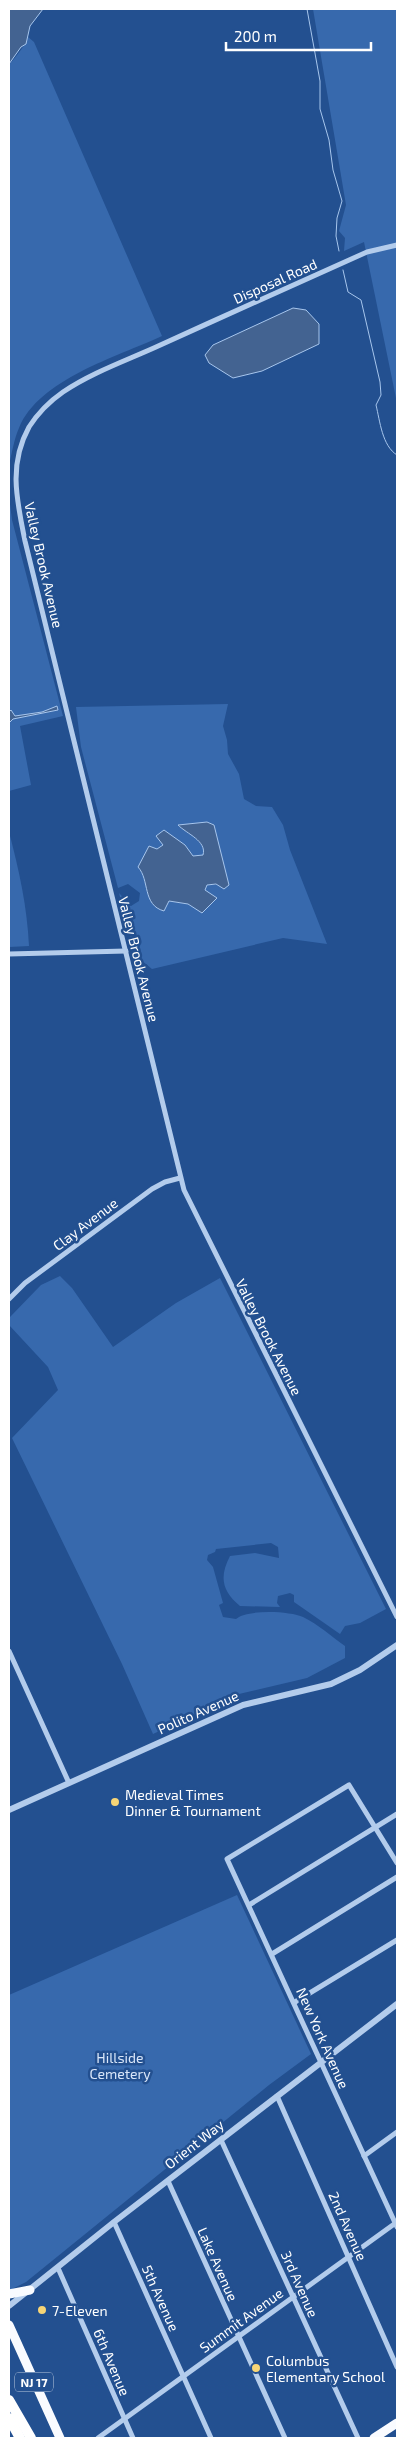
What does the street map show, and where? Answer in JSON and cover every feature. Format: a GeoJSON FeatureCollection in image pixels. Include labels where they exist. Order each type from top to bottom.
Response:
{"type":"FeatureCollection","features":[{"type":"Feature","properties":{"kind":"highway"},"geometry":{"type":"LineString","coordinates":[[9,2400],[31,2438]]}},
{"type":"Feature","properties":{"kind":"highway"},"geometry":{"type":"LineString","coordinates":[[10,2420],[11,2438]]}},
{"type":"Feature","properties":{"kind":"highway"},"geometry":{"type":"LineString","coordinates":[[10,2420],[20,2438]]}},
{"type":"Feature","properties":{"kind":"main road"},"geometry":{"type":"LineString","coordinates":[[9,2294],[30,2290]]}},
{"type":"Feature","properties":{"kind":"main road","name":"NJ 17"},"geometry":{"type":"LineString","coordinates":[[9,2325],[60,2438]]}},
{"type":"Feature","properties":{"kind":"main road"},"geometry":{"type":"LineString","coordinates":[[374,2438],[397,2423]]}},
{"type":"Feature","properties":{"kind":"street","name":"Disposal Road"},"geometry":{"type":"LineString","coordinates":[[165,343],[367,252],[397,245]]}},
{"type":"Feature","properties":{"kind":"street","name":"Valley Brook Avenue"},"geometry":{"type":"LineString","coordinates":[[165,343],[72,386],[54,398],[37,416],[25,435],[18,456],[15,492],[180,1178],[189,1203],[397,1617]]}},
{"type":"Feature","properties":{"kind":"street"},"geometry":{"type":"LineString","coordinates":[[9,954],[126,951]]}},
{"type":"Feature","properties":{"kind":"street","name":"Clay Avenue"},"geometry":{"type":"LineString","coordinates":[[9,1299],[25,1283],[152,1189],[165,1182],[180,1178]]}},
{"type":"Feature","properties":{"kind":"street","name":"Polito Avenue"},"geometry":{"type":"LineString","coordinates":[[9,1810],[243,1705],[331,1684],[360,1670],[397,1645]]}},
{"type":"Feature","properties":{"kind":"street"},"geometry":{"type":"LineString","coordinates":[[9,1651],[69,1783]]}},
{"type":"Feature","properties":{"kind":"street"},"geometry":{"type":"LineString","coordinates":[[9,1669],[16,1666]]}},
{"type":"Feature","properties":{"kind":"street","name":"New York Avenue"},"geometry":{"type":"LineString","coordinates":[[376,1827],[349,1786],[227,1859],[397,2224]]}},
{"type":"Feature","properties":{"kind":"street"},"geometry":{"type":"LineString","coordinates":[[249,1905],[397,1814]]}},
{"type":"Feature","properties":{"kind":"street"},"geometry":{"type":"LineString","coordinates":[[376,1827],[397,1863]]}},
{"type":"Feature","properties":{"kind":"street"},"geometry":{"type":"LineString","coordinates":[[272,1954],[397,1877]]}},
{"type":"Feature","properties":{"kind":"street"},"geometry":{"type":"LineString","coordinates":[[295,2002],[397,1940]]}},
{"type":"Feature","properties":{"kind":"street","name":"Orient Way"},"geometry":{"type":"LineString","coordinates":[[9,2306],[114,2222],[397,2004]]}},
{"type":"Feature","properties":{"kind":"street","name":"2nd Avenue"},"geometry":{"type":"LineString","coordinates":[[277,2096],[397,2366]]}},
{"type":"Feature","properties":{"kind":"street"},"geometry":{"type":"LineString","coordinates":[[364,2156],[397,2132]]}},
{"type":"Feature","properties":{"kind":"street","name":"3rd Avenue"},"geometry":{"type":"LineString","coordinates":[[221,2140],[358,2438]]}},
{"type":"Feature","properties":{"kind":"street","name":"Lake Avenue"},"geometry":{"type":"LineString","coordinates":[[168,2181],[285,2438]]}},
{"type":"Feature","properties":{"kind":"street","name":"5th Avenue"},"geometry":{"type":"LineString","coordinates":[[114,2222],[211,2438]]}},
{"type":"Feature","properties":{"kind":"street","name":"Summit Avenue"},"geometry":{"type":"LineString","coordinates":[[98,2438],[293,2296],[397,2224]]}},
{"type":"Feature","properties":{"kind":"street","name":"6th Avenue"},"geometry":{"type":"LineString","coordinates":[[58,2268],[132,2438]]}},
{"type":"Feature","properties":{"kind":"green space"},"geometry":{"type":"Polygon","coordinates":[[[313,9],[397,9],[397,403],[364,242],[344,251],[345,238],[339,231],[346,205],[313,9]]]}},
{"type":"Feature","properties":{"kind":"green space"},"geometry":{"type":"Polygon","coordinates":[[[28,37],[34,42],[162,336],[102,361],[61,383],[43,396],[29,411],[19,428],[9,465],[9,64],[20,51],[28,37]]]}},
{"type":"Feature","properties":{"kind":"green space"},"geometry":{"type":"Polygon","coordinates":[[[9,496],[12,520],[63,716],[20,726],[31,785],[9,791],[9,496]]]}},
{"type":"Feature","properties":{"kind":"green space"},"geometry":{"type":"Polygon","coordinates":[[[228,704],[223,726],[228,754],[239,774],[244,799],[256,806],[272,807],[283,825],[290,850],[327,944],[283,938],[152,969],[135,955],[119,893],[131,906],[139,901],[140,893],[128,884],[118,888],[81,747],[76,707],[228,704]],[[207,822],[179,825],[199,842],[202,846],[203,855],[193,856],[185,845],[160,839],[164,845],[149,861],[145,878],[150,895],[164,911],[168,901],[188,904],[205,890],[207,885],[229,885],[214,825],[207,822]]]}},
{"type":"Feature","properties":{"kind":"green space"},"geometry":{"type":"Polygon","coordinates":[[[9,832],[22,888],[29,946],[9,947],[9,832]]]}},
{"type":"Feature","properties":{"kind":"green space"},"geometry":{"type":"Polygon","coordinates":[[[60,1276],[72,1288],[113,1347],[176,1303],[220,1278],[386,1609],[360,1623],[345,1626],[340,1634],[294,1602],[294,1595],[290,1593],[278,1596],[277,1603],[280,1607],[240,1606],[229,1595],[224,1583],[224,1571],[230,1556],[255,1553],[279,1558],[278,1547],[271,1543],[216,1549],[215,1552],[208,1555],[207,1560],[213,1567],[223,1603],[219,1605],[223,1617],[236,1619],[259,1612],[289,1613],[303,1617],[345,1646],[345,1658],[307,1678],[239,1694],[153,1734],[122,1664],[12,1438],[58,1390],[48,1367],[9,1325],[10,1317],[41,1285],[60,1276]]]}},
{"type":"Feature","properties":{"kind":"green space","name":"Hillside Cemetery"},"geometry":{"type":"Polygon","coordinates":[[[237,1895],[311,2054],[269,2085],[26,2282],[10,2290],[9,1995],[237,1895]]]}},
{"type":"Feature","properties":{"kind":"shaded area"},"geometry":{"type":"Polygon","coordinates":[[[9,9],[43,9],[30,26],[26,44],[21,47],[9,64],[9,9]]]}},
{"type":"Feature","properties":{"kind":"shaded area"},"geometry":{"type":"Polygon","coordinates":[[[293,308],[306,310],[319,324],[319,344],[262,371],[233,378],[209,363],[205,355],[213,345],[293,308]]]}},
{"type":"Feature","properties":{"kind":"shaded area"},"geometry":{"type":"Polygon","coordinates":[[[57,706],[58,710],[13,719],[9,723],[9,712],[11,710],[15,716],[42,712],[57,706]]]}},
{"type":"Feature","properties":{"kind":"shaded area"},"geometry":{"type":"Polygon","coordinates":[[[207,822],[214,825],[229,885],[224,889],[216,884],[207,885],[205,890],[217,898],[202,913],[188,904],[169,901],[164,911],[157,908],[149,898],[142,872],[138,867],[149,846],[157,849],[163,845],[156,836],[164,830],[185,845],[193,856],[203,855],[202,846],[199,842],[178,825],[207,822]]]}},
{"type":"Feature","properties":{"kind":"waterway"},"geometry":{"type":"LineString","coordinates":[[307,9],[320,81],[320,109],[329,140],[333,170],[342,201],[337,218],[336,236],[339,251]]}},
{"type":"Feature","properties":{"kind":"waterway"},"geometry":{"type":"LineString","coordinates":[[343,270],[348,292],[361,300],[380,382],[381,395],[376,405],[380,425],[388,446],[397,455]]}},
{"type":"Feature","properties":{"kind":"place","name":"Medieval Times Dinner & Tournament"},"geometry":{"type":"Point","coordinates":[115,1802]}},
{"type":"Feature","properties":{"kind":"place","name":"7-Eleven"},"geometry":{"type":"Point","coordinates":[42,2310]}},
{"type":"Feature","properties":{"kind":"place","name":"Columbus Elementary School"},"geometry":{"type":"Point","coordinates":[256,2368]}}]}
